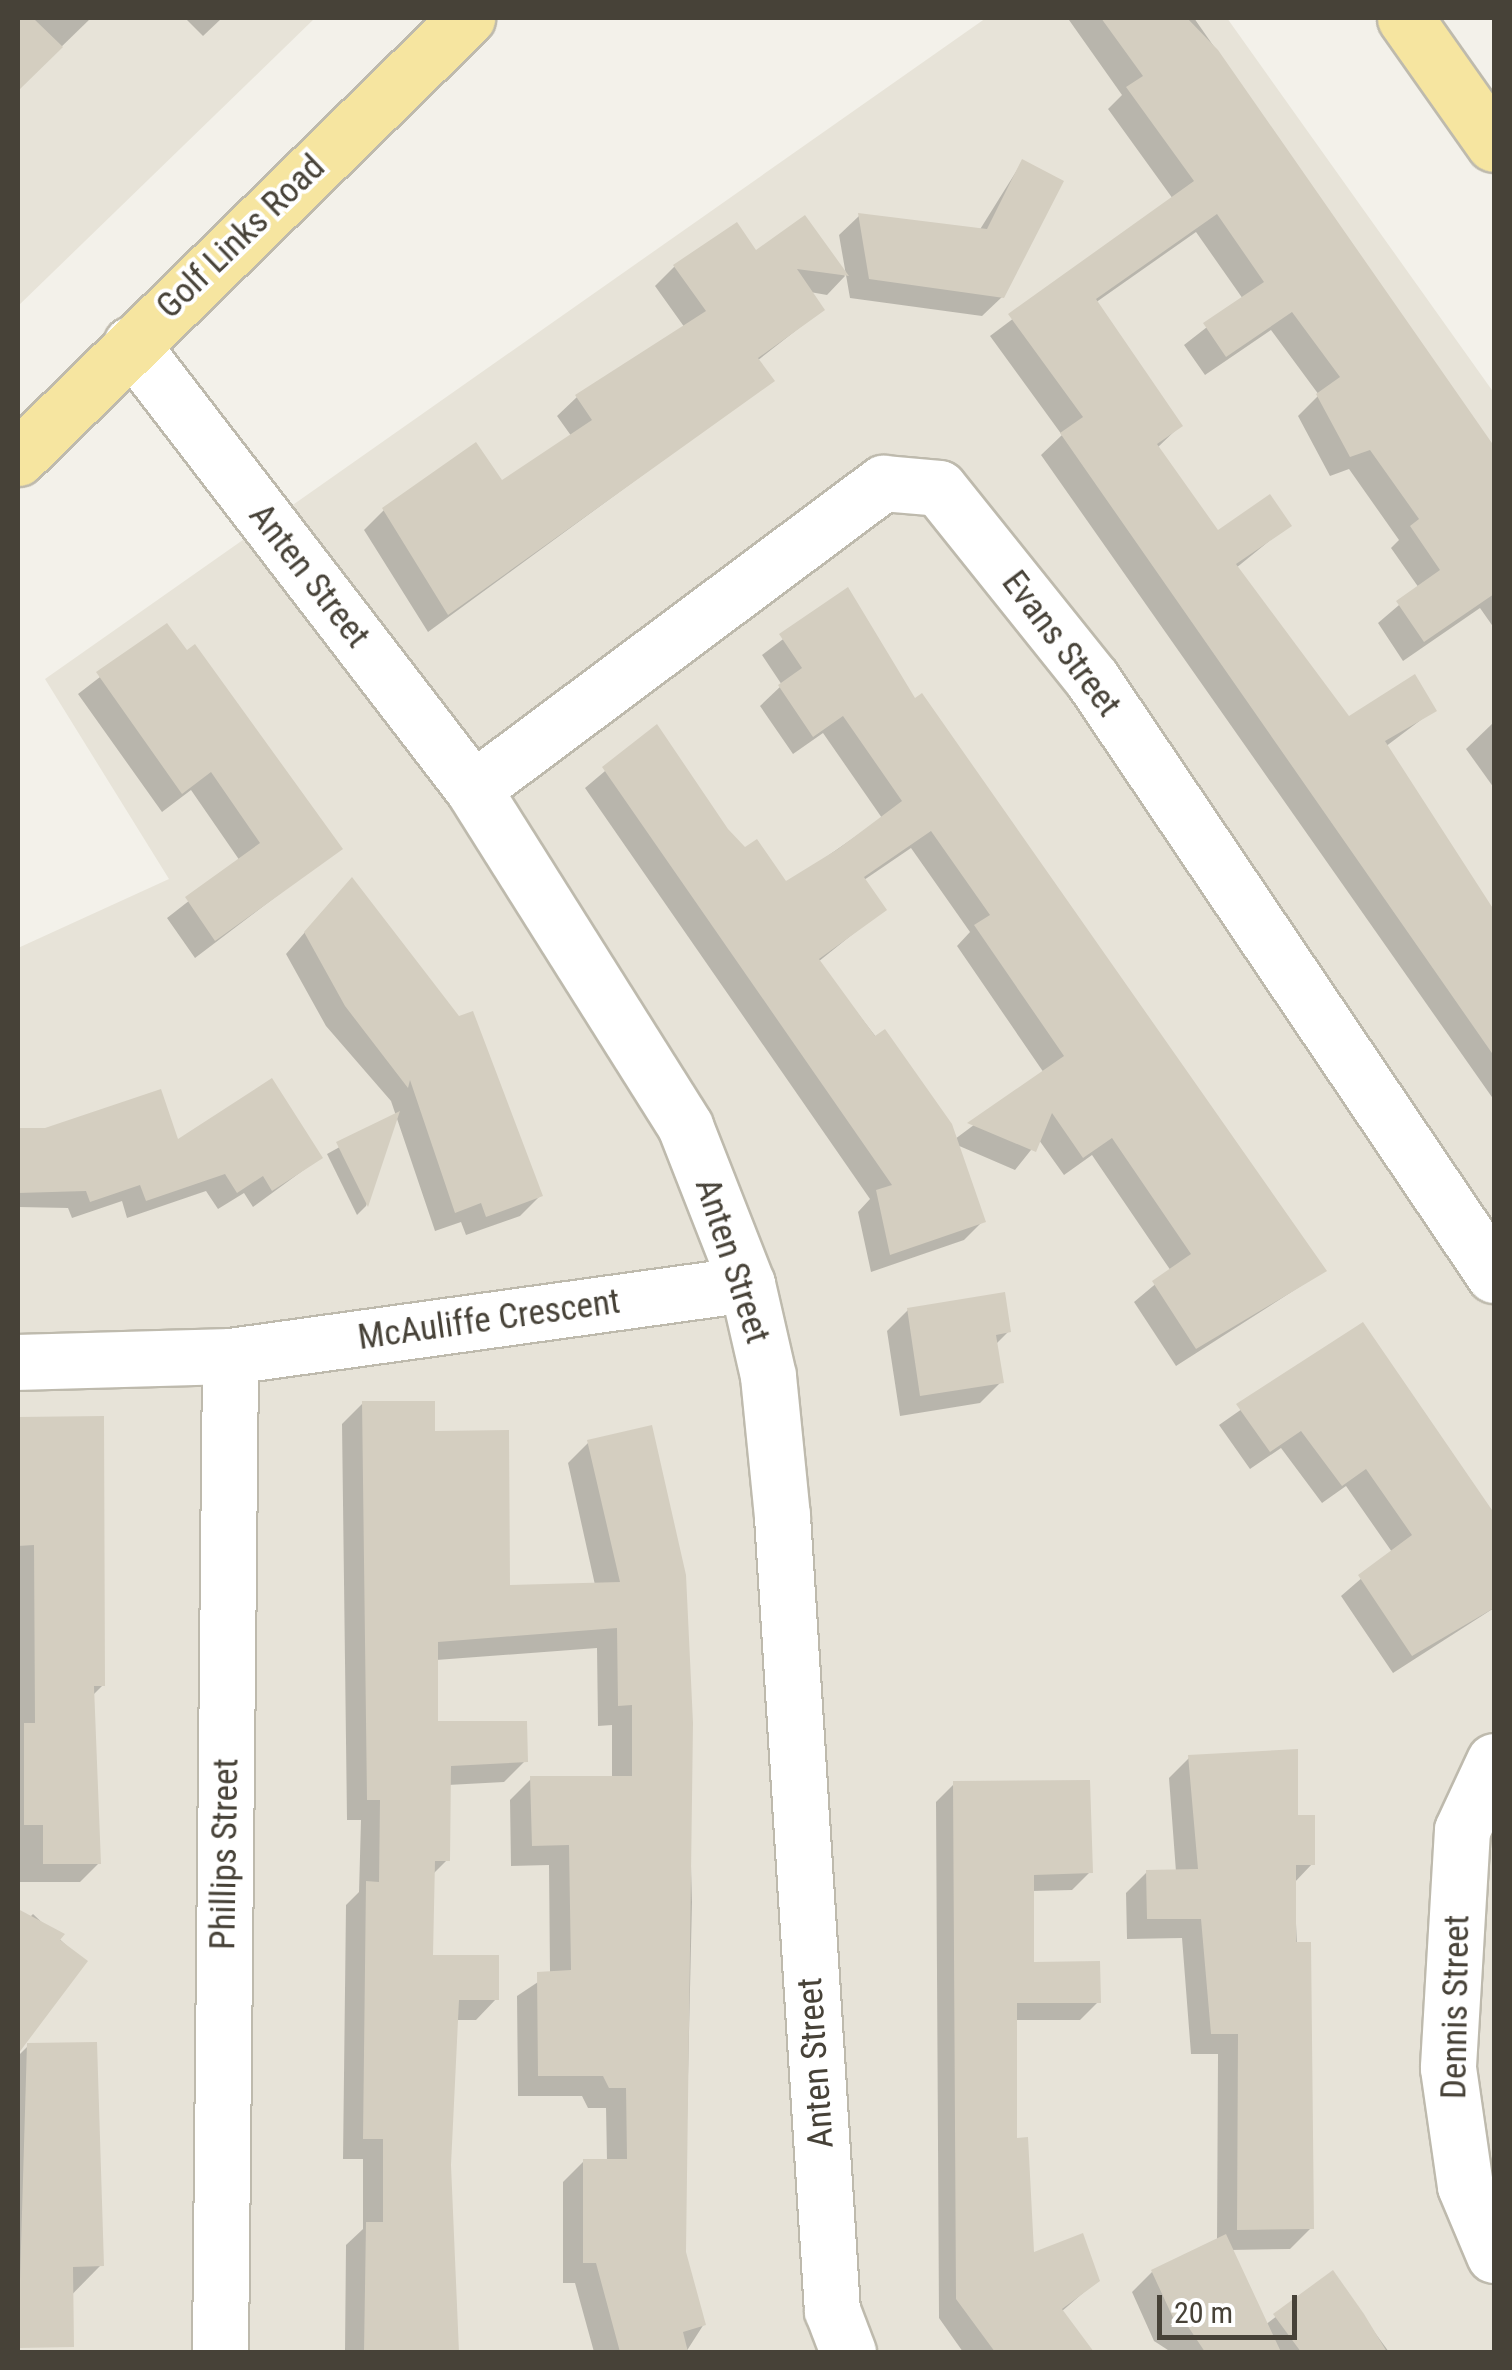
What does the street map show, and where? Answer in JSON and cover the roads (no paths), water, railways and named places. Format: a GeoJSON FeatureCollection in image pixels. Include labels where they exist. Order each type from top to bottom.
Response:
{"type":"FeatureCollection","features":[{"type":"Feature","properties":{"kind":"main road","name":"Golf Links Road"},"geometry":{"type":"LineString","coordinates":[[18,458],[467,18]]}},
{"type":"Feature","properties":{"kind":"main road"},"geometry":{"type":"LineString","coordinates":[[1405,18],[1494,144]]}},
{"type":"Feature","properties":{"kind":"street","name":"Anten Street"},"geometry":{"type":"LineString","coordinates":[[131,344],[472,789],[685,1126],[747,1284],[768,1376],[782,1516],[832,2310],[848,2352]]}},
{"type":"Feature","properties":{"kind":"street","name":"Evans Street"},"geometry":{"type":"LineString","coordinates":[[472,789],[883,483],[939,488],[1092,680],[1494,1275]]}},
{"type":"Feature","properties":{"kind":"street","name":"McAuliffe Crescent"},"geometry":{"type":"LineString","coordinates":[[18,1362],[230,1356],[747,1284]]}},
{"type":"Feature","properties":{"kind":"street","name":"Phillips Street"},"geometry":{"type":"LineString","coordinates":[[220,2352],[230,1356]]}},
{"type":"Feature","properties":{"kind":"street","name":"Dennis Street"},"geometry":{"type":"LineString","coordinates":[[1494,1761],[1462,1830],[1448,2068],[1465,2186],[1494,2255]]}}]}
